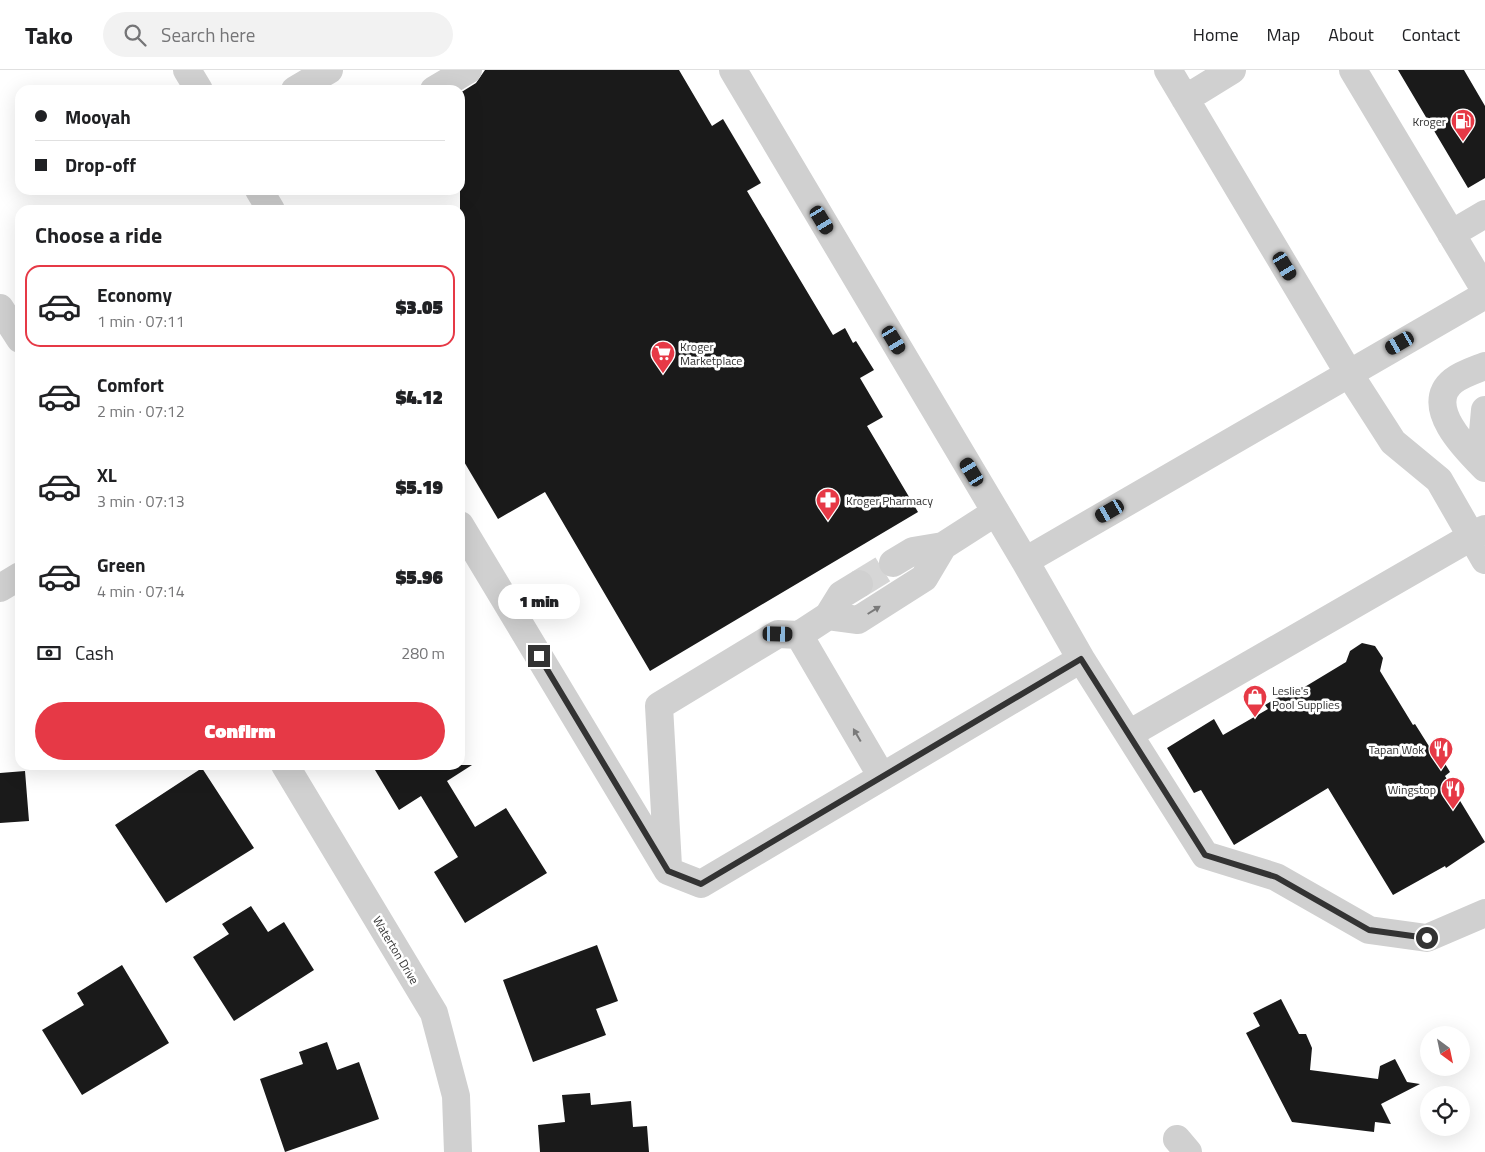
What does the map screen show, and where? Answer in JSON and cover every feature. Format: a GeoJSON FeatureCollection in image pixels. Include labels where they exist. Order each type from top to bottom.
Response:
{"type":"FeatureCollection","features":[{"type":"Feature","properties":{"kind":"street"},"geometry":{"type":"LineString","coordinates":[[187,70],[196,85]]}},
{"type":"Feature","properties":{"kind":"street"},"geometry":{"type":"LineString","coordinates":[[304,85],[329,70]]}},
{"type":"Feature","properties":{"kind":"street"},"geometry":{"type":"LineString","coordinates":[[442,85],[468,70]]}},
{"type":"Feature","properties":{"kind":"street"},"geometry":{"type":"LineString","coordinates":[[733,70],[1025,561],[1081,659],[1205,855],[1276,877],[1369,930],[1427,938],[1485,913]]}},
{"type":"Feature","properties":{"kind":"street"},"geometry":{"type":"LineString","coordinates":[[1168,70],[1348,372],[1393,442],[1439,480],[1478,532],[1485,560]]}},
{"type":"Feature","properties":{"kind":"street"},"geometry":{"type":"LineString","coordinates":[[1185,99],[1232,70]]}},
{"type":"Feature","properties":{"kind":"street"},"geometry":{"type":"LineString","coordinates":[[1353,70],[1485,290]]}},
{"type":"Feature","properties":{"kind":"street"},"geometry":{"type":"LineString","coordinates":[[1452,234],[1485,214]]}},
{"type":"Feature","properties":{"kind":"street"},"geometry":{"type":"LineString","coordinates":[[1025,561],[1348,372],[1485,295]]}},
{"type":"Feature","properties":{"kind":"street"},"geometry":{"type":"LineString","coordinates":[[0,308],[15,330]]}},
{"type":"Feature","properties":{"kind":"street"},"geometry":{"type":"LineString","coordinates":[[1485,366],[1453,381],[1444,394],[1444,414],[1461,444],[1485,468]]}},
{"type":"Feature","properties":{"kind":"street"},"geometry":{"type":"LineString","coordinates":[[1485,410],[1482,432],[1485,436]]}},
{"type":"Feature","properties":{"kind":"street"},"geometry":{"type":"LineString","coordinates":[[893,562],[913,551],[943,546],[996,512]]}},
{"type":"Feature","properties":{"kind":"street"},"geometry":{"type":"LineString","coordinates":[[1128,734],[1478,532]]}},
{"type":"Feature","properties":{"kind":"street"},"geometry":{"type":"LineString","coordinates":[[465,533],[668,871],[701,884],[1081,659]]}},
{"type":"Feature","properties":{"kind":"street"},"geometry":{"type":"LineString","coordinates":[[828,616],[858,620],[924,578],[943,546]]}},
{"type":"Feature","properties":{"kind":"street"},"geometry":{"type":"LineString","coordinates":[[0,588],[15,579]]}},
{"type":"Feature","properties":{"kind":"street"},"geometry":{"type":"LineString","coordinates":[[668,871],[659,706],[778,634],[799,635],[828,616],[841,595],[860,584]]}},
{"type":"Feature","properties":{"kind":"street"},"geometry":{"type":"LineString","coordinates":[[799,635],[882,777]]}},
{"type":"Feature","properties":{"kind":"street","name":"Waterton Drive"},"geometry":{"type":"LineString","coordinates":[[288,770],[434,1013],[456,1096],[458,1152]]}},
{"type":"Feature","properties":{"kind":"building","name":"Kroger Marketplace"},"geometry":{"type":"Polygon","coordinates":[[[485,70],[679,70],[712,126],[723,119],[761,183],[747,191],[833,335],[845,328],[853,343],[856,341],[874,370],[860,378],[883,417],[867,426],[918,512],[650,671],[545,492],[498,519],[465,463],[465,205],[460,205],[460,195],[465,195],[465,90],[476,83],[485,70]]]}},
{"type":"Feature","properties":{"kind":"building","name":"Kroger"},"geometry":{"type":"Polygon","coordinates":[[[1398,70],[1464,70],[1485,106],[1485,178],[1468,188],[1398,70]]]}},
{"type":"Feature","properties":{"kind":"building"},"geometry":{"type":"Polygon","coordinates":[[[1362,643],[1375,646],[1383,658],[1380,671],[1413,725],[1415,724],[1432,751],[1436,749],[1450,772],[1445,776],[1485,842],[1446,868],[1445,866],[1393,895],[1328,788],[1234,845],[1201,790],[1194,793],[1167,748],[1214,719],[1223,735],[1268,709],[1265,705],[1295,687],[1298,691],[1346,662],[1350,651],[1362,643]]]}},
{"type":"Feature","properties":{"kind":"building"},"geometry":{"type":"Polygon","coordinates":[[[465,765],[472,765],[465,769],[465,765]]]}},
{"type":"Feature","properties":{"kind":"building"},"geometry":{"type":"Polygon","coordinates":[[[199,770],[203,770],[254,848],[166,903],[115,825],[199,770]]]}},
{"type":"Feature","properties":{"kind":"building"},"geometry":{"type":"Polygon","coordinates":[[[375,770],[464,770],[447,781],[475,827],[506,808],[547,873],[465,923],[434,872],[458,857],[421,796],[399,810],[375,770]]]}},
{"type":"Feature","properties":{"kind":"building"},"geometry":{"type":"Polygon","coordinates":[[[25,771],[29,821],[0,823],[0,773],[25,771]]]}},
{"type":"Feature","properties":{"kind":"building"},"geometry":{"type":"Polygon","coordinates":[[[251,906],[268,932],[284,922],[314,970],[234,1021],[193,957],[229,934],[222,924],[251,906]]]}},
{"type":"Feature","properties":{"kind":"building"},"geometry":{"type":"Polygon","coordinates":[[[597,945],[618,1001],[596,1009],[606,1035],[533,1062],[503,980],[597,945]]]}},
{"type":"Feature","properties":{"kind":"building"},"geometry":{"type":"Polygon","coordinates":[[[122,965],[169,1043],[82,1095],[42,1030],[84,1005],[77,993],[122,965]]]}},
{"type":"Feature","properties":{"kind":"building"},"geometry":{"type":"Polygon","coordinates":[[[1281,999],[1299,1034],[1306,1034],[1312,1048],[1310,1070],[1378,1079],[1380,1066],[1395,1059],[1407,1082],[1420,1084],[1381,1104],[1391,1124],[1375,1122],[1374,1132],[1292,1122],[1246,1033],[1260,1026],[1253,1013],[1281,999]]]}},
{"type":"Feature","properties":{"kind":"building"},"geometry":{"type":"Polygon","coordinates":[[[327,1042],[337,1070],[359,1062],[379,1119],[285,1152],[260,1079],[303,1064],[299,1052],[327,1042]]]}},
{"type":"Feature","properties":{"kind":"building"},"geometry":{"type":"Polygon","coordinates":[[[590,1093],[591,1105],[631,1101],[633,1127],[647,1126],[649,1152],[540,1152],[538,1125],[565,1122],[562,1095],[590,1093]]]}},
{"type":"Feature","properties":{"kind":"tunnel"},"geometry":{"type":"LineString","coordinates":[[859,584],[893,563]]}},
{"type":"Feature","properties":{"kind":"place","name":"Kroger"},"geometry":{"type":"Point","coordinates":[1463,142]}},
{"type":"Feature","properties":{"kind":"place","name":"Kroger Marketplace"},"geometry":{"type":"Point","coordinates":[663,374]}},
{"type":"Feature","properties":{"kind":"place","name":"Kroger Pharmacy"},"geometry":{"type":"Point","coordinates":[828,521]}},
{"type":"Feature","properties":{"kind":"place","name":"Leslie's Pool Supplies"},"geometry":{"type":"Point","coordinates":[1255,718]}},
{"type":"Feature","properties":{"kind":"place","name":"Tapan Wok"},"geometry":{"type":"Point","coordinates":[1441,770]}},
{"type":"Feature","properties":{"kind":"place","name":"Wingstop"},"geometry":{"type":"Point","coordinates":[1453,810]}},
{"type":"Feature","properties":{"kind":"route"},"geometry":{"type":"LineString","coordinates":[[539,656],[668,871],[701,884],[1081,659],[1205,855],[1276,877],[1369,930],[1427,938]]}}]}
